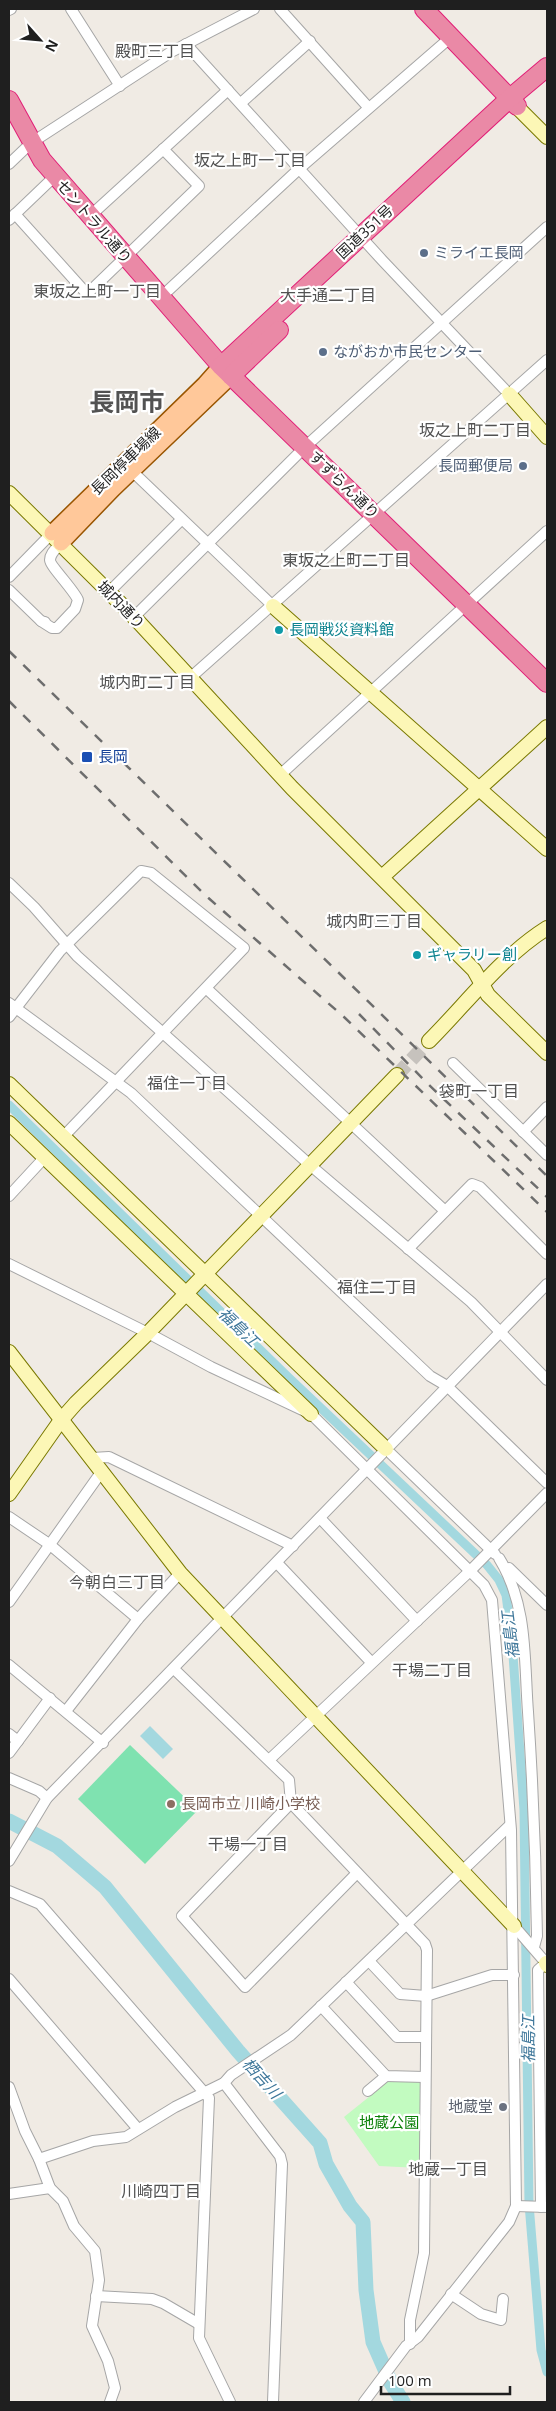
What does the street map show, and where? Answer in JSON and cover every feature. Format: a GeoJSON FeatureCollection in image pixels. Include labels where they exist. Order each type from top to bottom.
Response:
{"type":"FeatureCollection","features":[{"type":"Feature","properties":{"kind":"highway"},"geometry":{"type":"LineString","coordinates":[[424,9],[514,102]]}},
{"type":"Feature","properties":{"kind":"highway","name":"国道351号"},"geometry":{"type":"LineString","coordinates":[[226,371],[514,102],[547,67]]}},
{"type":"Feature","properties":{"kind":"highway","name":"国道351号"},"geometry":{"type":"LineString","coordinates":[[514,102],[547,83]]}},
{"type":"Feature","properties":{"kind":"highway","name":"セントラル通り"},"geometry":{"type":"LineString","coordinates":[[9,100],[31,143],[55,176],[226,371]]}},
{"type":"Feature","properties":{"kind":"highway","name":"すずらん通り"},"geometry":{"type":"LineString","coordinates":[[226,371],[467,605]]}},
{"type":"Feature","properties":{"kind":"highway"},"geometry":{"type":"LineString","coordinates":[[467,605],[547,683]]}},
{"type":"Feature","properties":{"kind":"main road","name":"長岡停車場線"},"geometry":{"type":"LineString","coordinates":[[56,538],[133,472],[226,371]]}},
{"type":"Feature","properties":{"kind":"main road","name":"長岡停車場線"},"geometry":{"type":"LineString","coordinates":[[56,538],[205,384],[226,371]]}},
{"type":"Feature","properties":{"kind":"street"},"geometry":{"type":"LineString","coordinates":[[71,9],[120,86]]}},
{"type":"Feature","properties":{"kind":"street"},"geometry":{"type":"LineString","coordinates":[[9,164],[31,143],[186,44],[254,9]]}},
{"type":"Feature","properties":{"kind":"street"},"geometry":{"type":"LineString","coordinates":[[280,9],[368,107]]}},
{"type":"Feature","properties":{"kind":"street"},"geometry":{"type":"LineString","coordinates":[[160,298],[368,107],[451,37]]}},
{"type":"Feature","properties":{"kind":"street"},"geometry":{"type":"LineString","coordinates":[[241,103],[310,41]]}},
{"type":"Feature","properties":{"kind":"street"},"geometry":{"type":"LineString","coordinates":[[186,44],[547,437]]}},
{"type":"Feature","properties":{"kind":"street"},"geometry":{"type":"LineString","coordinates":[[90,216],[228,90]]}},
{"type":"Feature","properties":{"kind":"street"},"geometry":{"type":"LineString","coordinates":[[514,102],[545,131]]}},
{"type":"Feature","properties":{"kind":"street"},"geometry":{"type":"LineString","coordinates":[[55,176],[12,217],[87,294],[199,186],[163,148]]}},
{"type":"Feature","properties":{"kind":"street"},"geometry":{"type":"LineString","coordinates":[[134,616],[205,543],[305,447],[547,227]]}},
{"type":"Feature","properties":{"kind":"street"},"geometry":{"type":"LineString","coordinates":[[190,678],[547,360]]}},
{"type":"Feature","properties":{"kind":"street"},"geometry":{"type":"LineString","coordinates":[[133,472],[205,543],[273,606],[547,849]]}},
{"type":"Feature","properties":{"kind":"street","name":"城内通り"},"geometry":{"type":"LineString","coordinates":[[9,493],[134,616],[280,776],[474,970],[488,995],[547,1053]]}},
{"type":"Feature","properties":{"kind":"street"},"geometry":{"type":"LineString","coordinates":[[109,592],[181,520]]}},
{"type":"Feature","properties":{"kind":"street"},"geometry":{"type":"LineString","coordinates":[[280,776],[547,531]]}},
{"type":"Feature","properties":{"kind":"street"},"geometry":{"type":"LineString","coordinates":[[9,577],[56,538]]}},
{"type":"Feature","properties":{"kind":"street"},"geometry":{"type":"LineString","coordinates":[[9,590],[41,621],[54,621],[71,604],[73,589],[51,566],[50,560],[56,538]]}},
{"type":"Feature","properties":{"kind":"street"},"geometry":{"type":"LineString","coordinates":[[382,877],[547,727]]}},
{"type":"Feature","properties":{"kind":"street"},"geometry":{"type":"LineString","coordinates":[[63,1137],[115,1082],[162,1032],[207,989],[244,948],[151,873],[140,871],[60,951],[11,1009],[115,1082],[131,1094],[430,1376],[447,1386],[547,1483]]}},
{"type":"Feature","properties":{"kind":"street"},"geometry":{"type":"LineString","coordinates":[[9,883],[34,906],[76,956],[310,1165],[471,1302],[547,1380]]}},
{"type":"Feature","properties":{"kind":"street"},"geometry":{"type":"LineString","coordinates":[[429,1041],[516,951],[547,928]]}},
{"type":"Feature","properties":{"kind":"street"},"geometry":{"type":"LineString","coordinates":[[207,989],[445,1211]]}},
{"type":"Feature","properties":{"kind":"street"},"geometry":{"type":"LineString","coordinates":[[453,1062],[547,1155]]}},
{"type":"Feature","properties":{"kind":"street"},"geometry":{"type":"LineString","coordinates":[[9,1494],[61,1420],[148,1333],[397,1075]]}},
{"type":"Feature","properties":{"kind":"street"},"geometry":{"type":"LineString","coordinates":[[9,1084],[488,1552],[499,1558],[547,1605]]}},
{"type":"Feature","properties":{"kind":"street"},"geometry":{"type":"LineString","coordinates":[[523,1132],[547,1107]]}},
{"type":"Feature","properties":{"kind":"street"},"geometry":{"type":"LineString","coordinates":[[9,1123],[188,1290],[311,1414],[369,1467],[472,1568],[492,1600],[510,1825],[519,2206],[509,2222],[418,2337],[408,2345],[366,2399]]}},
{"type":"Feature","properties":{"kind":"street"},"geometry":{"type":"LineString","coordinates":[[9,1196],[45,1157]]}},
{"type":"Feature","properties":{"kind":"street"},"geometry":{"type":"LineString","coordinates":[[408,1249],[472,1184],[480,1187],[547,1254]]}},
{"type":"Feature","properties":{"kind":"street"},"geometry":{"type":"LineString","coordinates":[[9,1264],[148,1333],[211,1367],[311,1414]]}},
{"type":"Feature","properties":{"kind":"street"},"geometry":{"type":"LineString","coordinates":[[11,1856],[45,1802],[384,1450],[547,1284]]}},
{"type":"Feature","properties":{"kind":"street"},"geometry":{"type":"LineString","coordinates":[[9,1352],[102,1471],[141,1526],[180,1573],[463,1870],[547,1963],[538,1970],[543,2095],[542,2207],[519,2206]]}},
{"type":"Feature","properties":{"kind":"street"},"geometry":{"type":"LineString","coordinates":[[92,1458],[109,1457],[293,1546]]}},
{"type":"Feature","properties":{"kind":"street"},"geometry":{"type":"LineString","coordinates":[[9,1602],[102,1471]]}},
{"type":"Feature","properties":{"kind":"street"},"geometry":{"type":"LineString","coordinates":[[270,1760],[314,1715],[472,1568],[547,1493]]}},
{"type":"Feature","properties":{"kind":"street"},"geometry":{"type":"LineString","coordinates":[[9,1517],[49,1544],[138,1619]]}},
{"type":"Feature","properties":{"kind":"street"},"geometry":{"type":"LineString","coordinates":[[320,1518],[417,1621]]}},
{"type":"Feature","properties":{"kind":"street"},"geometry":{"type":"LineString","coordinates":[[499,1558],[514,1584],[522,1623],[536,1830],[537,1936],[531,1944]]}},
{"type":"Feature","properties":{"kind":"street"},"geometry":{"type":"LineString","coordinates":[[277,1563],[371,1662]]}},
{"type":"Feature","properties":{"kind":"street"},"geometry":{"type":"LineString","coordinates":[[66,1711],[138,1619],[180,1573]]}},
{"type":"Feature","properties":{"kind":"street"},"geometry":{"type":"LineString","coordinates":[[9,1665],[103,1743]]}},
{"type":"Feature","properties":{"kind":"street"},"geometry":{"type":"LineString","coordinates":[[174,1669],[289,1780],[291,1803],[406,1925],[427,1950],[424,2253],[410,2320],[408,2345]]}},
{"type":"Feature","properties":{"kind":"street"},"geometry":{"type":"LineString","coordinates":[[9,1754],[50,1698]]}},
{"type":"Feature","properties":{"kind":"street"},"geometry":{"type":"LineString","coordinates":[[9,1734],[18,1741]]}},
{"type":"Feature","properties":{"kind":"street"},"geometry":{"type":"LineString","coordinates":[[9,1778],[39,1791],[45,1802]]}},
{"type":"Feature","properties":{"kind":"street"},"geometry":{"type":"LineString","coordinates":[[291,1803],[182,1916],[245,1987],[357,1873]]}},
{"type":"Feature","properties":{"kind":"street"},"geometry":{"type":"LineString","coordinates":[[40,2159],[94,2141],[126,2137],[228,2079],[280,2042],[321,2006],[510,1825]]}},
{"type":"Feature","properties":{"kind":"street"},"geometry":{"type":"LineString","coordinates":[[9,1891],[40,1904],[209,2098],[199,2338],[230,2402]]}},
{"type":"Feature","properties":{"kind":"street"},"geometry":{"type":"LineString","coordinates":[[369,1961],[400,1994],[426,1996],[492,1975],[514,1974]]}},
{"type":"Feature","properties":{"kind":"street"},"geometry":{"type":"LineString","coordinates":[[9,1979],[138,2129]]}},
{"type":"Feature","properties":{"kind":"street"},"geometry":{"type":"LineString","coordinates":[[346,1982],[397,2037],[426,2037]]}},
{"type":"Feature","properties":{"kind":"street"},"geometry":{"type":"LineString","coordinates":[[321,2006],[386,2076]]}},
{"type":"Feature","properties":{"kind":"street"},"geometry":{"type":"LineString","coordinates":[[368,2091],[386,2076],[425,2077]]}},
{"type":"Feature","properties":{"kind":"street"},"geometry":{"type":"LineString","coordinates":[[228,2079],[280,2156],[282,2164],[274,2402]]}},
{"type":"Feature","properties":{"kind":"street"},"geometry":{"type":"LineString","coordinates":[[9,2087],[24,2131],[40,2159],[50,2188],[62,2201],[74,2226],[95,2251],[99,2280],[92,2326],[108,2361],[115,2388],[110,2402]]}},
{"type":"Feature","properties":{"kind":"street"},"geometry":{"type":"LineString","coordinates":[[9,2194],[50,2188]]}},
{"type":"Feature","properties":{"kind":"street"},"geometry":{"type":"LineString","coordinates":[[451,2294],[481,2314],[501,2320],[503,2299]]}},
{"type":"Feature","properties":{"kind":"street"},"geometry":{"type":"LineString","coordinates":[[96,2296],[152,2299],[163,2303],[199,2324]]}},
{"type":"Feature","properties":{"kind":"green space"},"geometry":{"type":"Polygon","coordinates":[[[130,1745],[198,1810],[145,1864],[78,1799],[130,1745]]]}},
{"type":"Feature","properties":{"kind":"green space","name":"地蔵公園"},"geometry":{"type":"Polygon","coordinates":[[[390,2080],[418,2080],[421,2085],[420,2168],[379,2166],[344,2117],[390,2080]]]}},
{"type":"Feature","properties":{"kind":"water"},"geometry":{"type":"Polygon","coordinates":[[[150,1726],[173,1749],[163,1759],[140,1736],[150,1726]]]}},
{"type":"Feature","properties":{"kind":"waterway","name":"福島江"},"geometry":{"type":"LineString","coordinates":[[9,1105],[288,1377],[487,1565],[499,1580],[506,1595],[512,1641],[524,1810],[529,2204],[541,2350],[547,2372]]}},
{"type":"Feature","properties":{"kind":"waterway","name":"栖吉川"},"geometry":{"type":"LineString","coordinates":[[9,1821],[57,1846],[105,1887],[238,2051],[320,2143],[326,2164],[350,2206],[363,2222],[366,2290],[373,2342],[391,2383],[403,2402]]}},
{"type":"Feature","properties":{"kind":"tunnel"},"geometry":{"type":"LineString","coordinates":[[397,1075],[429,1041]]}},
{"type":"Feature","properties":{"kind":"railway"},"geometry":{"type":"LineString","coordinates":[[9,651],[547,1176]]}},
{"type":"Feature","properties":{"kind":"railway"},"geometry":{"type":"LineString","coordinates":[[9,701],[205,895],[344,1017],[547,1212]]}},
{"type":"Feature","properties":{"kind":"railway"},"geometry":{"type":"LineString","coordinates":[[359,1014],[429,1085],[547,1197]]}},
{"type":"Feature","properties":{"kind":"place","name":"ミライエ長岡"},"geometry":{"type":"Point","coordinates":[424,253]}},
{"type":"Feature","properties":{"kind":"place","name":"ながおか市民センター"},"geometry":{"type":"Point","coordinates":[323,352]}},
{"type":"Feature","properties":{"kind":"place","name":"長岡郵便局"},"geometry":{"type":"Point","coordinates":[523,466]}},
{"type":"Feature","properties":{"kind":"place","name":"長岡戦災資料館"},"geometry":{"type":"Point","coordinates":[279,630]}},
{"type":"Feature","properties":{"kind":"place","name":"長岡"},"geometry":{"type":"Point","coordinates":[87,757]}},
{"type":"Feature","properties":{"kind":"place","name":"ギャラリー創"},"geometry":{"type":"Point","coordinates":[417,955]}},
{"type":"Feature","properties":{"kind":"place","name":"長岡市立 川崎小学校"},"geometry":{"type":"Point","coordinates":[171,1804]}},
{"type":"Feature","properties":{"kind":"place","name":"地蔵堂"},"geometry":{"type":"Point","coordinates":[503,2107]}},
{"type":"Feature","properties":{"kind":"district","name":"殿町三丁目"},"geometry":{"type":"Point","coordinates":[155,51]}},
{"type":"Feature","properties":{"kind":"district","name":"坂之上町一丁目"},"geometry":{"type":"Point","coordinates":[250,160]}},
{"type":"Feature","properties":{"kind":"district","name":"東坂之上町一丁目"},"geometry":{"type":"Point","coordinates":[97,291]}},
{"type":"Feature","properties":{"kind":"district","name":"大手通二丁目"},"geometry":{"type":"Point","coordinates":[328,295]}},
{"type":"Feature","properties":{"kind":"district","name":"長岡市"},"geometry":{"type":"Point","coordinates":[127,402]}},
{"type":"Feature","properties":{"kind":"district","name":"坂之上町二丁目"},"geometry":{"type":"Point","coordinates":[475,430]}},
{"type":"Feature","properties":{"kind":"district","name":"東坂之上町二丁目"},"geometry":{"type":"Point","coordinates":[346,560]}},
{"type":"Feature","properties":{"kind":"district","name":"城内町二丁目"},"geometry":{"type":"Point","coordinates":[147,682]}},
{"type":"Feature","properties":{"kind":"district","name":"城内町三丁目"},"geometry":{"type":"Point","coordinates":[374,921]}},
{"type":"Feature","properties":{"kind":"district","name":"福住一丁目"},"geometry":{"type":"Point","coordinates":[187,1083]}},
{"type":"Feature","properties":{"kind":"district","name":"袋町一丁目"},"geometry":{"type":"Point","coordinates":[479,1091]}},
{"type":"Feature","properties":{"kind":"district","name":"福住二丁目"},"geometry":{"type":"Point","coordinates":[377,1287]}},
{"type":"Feature","properties":{"kind":"district","name":"今朝白三丁目"},"geometry":{"type":"Point","coordinates":[117,1582]}},
{"type":"Feature","properties":{"kind":"district","name":"干場二丁目"},"geometry":{"type":"Point","coordinates":[432,1670]}},
{"type":"Feature","properties":{"kind":"district","name":"干場一丁目"},"geometry":{"type":"Point","coordinates":[248,1844]}},
{"type":"Feature","properties":{"kind":"district","name":"地蔵一丁目"},"geometry":{"type":"Point","coordinates":[448,2169]}},
{"type":"Feature","properties":{"kind":"district","name":"川崎四丁目"},"geometry":{"type":"Point","coordinates":[161,2191]}}]}
